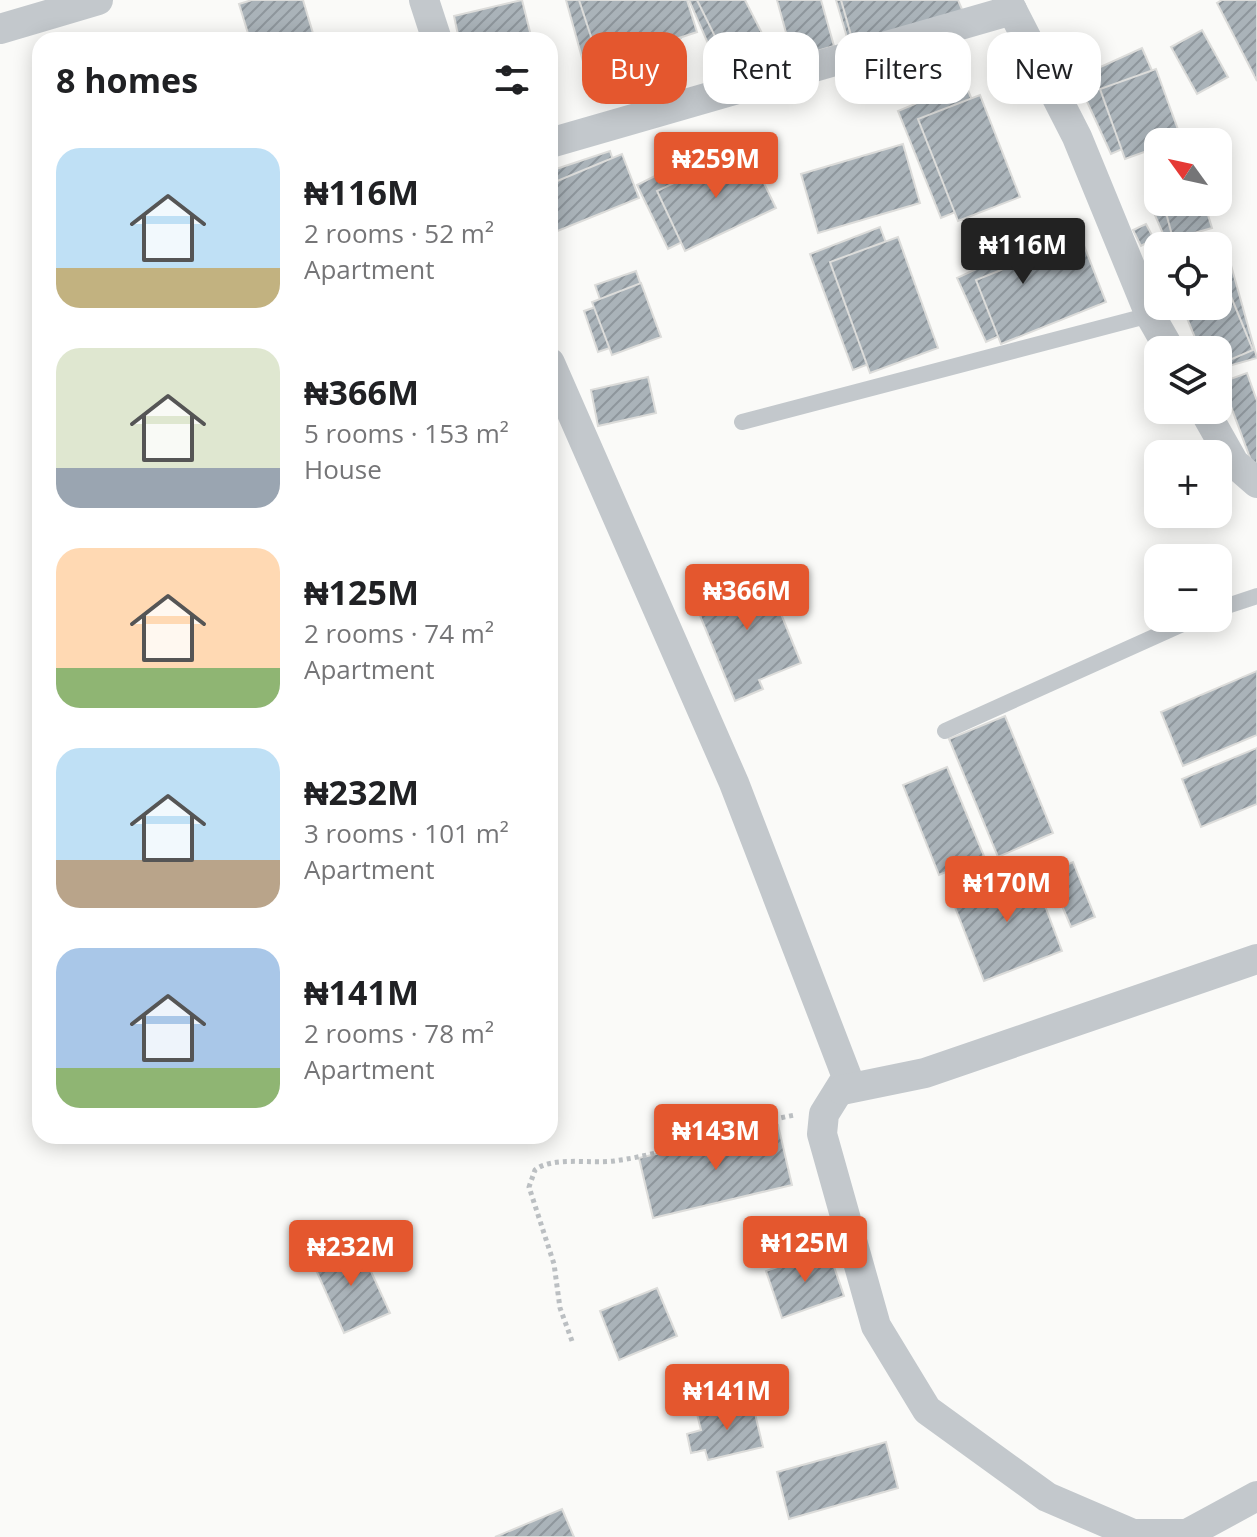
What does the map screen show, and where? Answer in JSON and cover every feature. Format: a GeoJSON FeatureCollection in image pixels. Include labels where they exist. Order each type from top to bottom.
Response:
{"type":"FeatureCollection","features":[{"type":"Feature","properties":{"kind":"street"},"geometry":{"type":"LineString","coordinates":[[0,29],[98,0]]}},
{"type":"Feature","properties":{"kind":"street"},"geometry":{"type":"LineString","coordinates":[[424,0],[434,32]]}},
{"type":"Feature","properties":{"kind":"street"},"geometry":{"type":"LineString","coordinates":[[558,141],[1009,5],[1077,137],[1144,300]]}},
{"type":"Feature","properties":{"kind":"street"},"geometry":{"type":"LineString","coordinates":[[558,381],[734,783],[847,1077],[842,1090],[824,1114],[822,1134],[876,1326],[927,1410],[1047,1497],[1133,1534],[1187,1534],[1257,1496]]}},
{"type":"Feature","properties":{"kind":"street"},"geometry":{"type":"LineString","coordinates":[[1212,424],[1234,463],[1257,483]]}},
{"type":"Feature","properties":{"kind":"street"},"geometry":{"type":"LineString","coordinates":[[842,1090],[925,1073],[1257,959]]}},
{"type":"Feature","properties":{"kind":"lane"},"geometry":{"type":"LineString","coordinates":[[742,422],[1144,317]]}},
{"type":"Feature","properties":{"kind":"lane"},"geometry":{"type":"LineString","coordinates":[[1232,604],[1257,596]]}},
{"type":"Feature","properties":{"kind":"lane"},"geometry":{"type":"LineString","coordinates":[[945,731],[1165,632]]}},
{"type":"Feature","properties":{"kind":"path"},"geometry":{"type":"LineString","coordinates":[[572,1341],[560,1308],[554,1264],[529,1187],[535,1170],[552,1162],[586,1165],[631,1159],[783,1117],[824,1114]]}},
{"type":"Feature","properties":{"kind":"building"},"geometry":{"type":"Polygon","coordinates":[[[252,0],[303,0],[313,32],[248,32],[239,4],[252,0]]]}},
{"type":"Feature","properties":{"kind":"building"},"geometry":{"type":"Polygon","coordinates":[[[522,0],[530,32],[457,32],[454,16],[522,0]]]}},
{"type":"Feature","properties":{"kind":"building"},"geometry":{"type":"Polygon","coordinates":[[[566,0],[671,0],[679,32],[582,32],[582,58],[566,0]]]}},
{"type":"Feature","properties":{"kind":"building"},"geometry":{"type":"Polygon","coordinates":[[[579,0],[687,0],[697,32],[687,35],[687,32],[590,32],[579,0]]]}},
{"type":"Feature","properties":{"kind":"building"},"geometry":{"type":"Polygon","coordinates":[[[689,0],[740,0],[753,32],[703,32],[689,0]]]}},
{"type":"Feature","properties":{"kind":"building"},"geometry":{"type":"Polygon","coordinates":[[[697,0],[745,0],[761,32],[713,32],[697,0]]]}},
{"type":"Feature","properties":{"kind":"building"},"geometry":{"type":"Polygon","coordinates":[[[777,0],[821,0],[834,46],[819,50],[819,32],[786,32],[777,0]]]}},
{"type":"Feature","properties":{"kind":"building"},"geometry":{"type":"Polygon","coordinates":[[[836,0],[916,0],[919,10],[899,17],[903,27],[887,32],[845,32],[836,0]]]}},
{"type":"Feature","properties":{"kind":"building"},"geometry":{"type":"Polygon","coordinates":[[[841,0],[958,0],[967,21],[929,32],[850,32],[841,0]]]}},
{"type":"Feature","properties":{"kind":"building"},"geometry":{"type":"Polygon","coordinates":[[[1222,0],[1257,0],[1257,81],[1217,3],[1222,0]]]}},
{"type":"Feature","properties":{"kind":"building"},"geometry":{"type":"Polygon","coordinates":[[[1202,30],[1228,77],[1197,94],[1171,47],[1202,30]]]}},
{"type":"Feature","properties":{"kind":"building"},"geometry":{"type":"Polygon","coordinates":[[[1142,48],[1165,100],[1157,104],[1168,128],[1144,128],[1144,140],[1111,154],[1088,104],[1101,104],[1101,67],[1142,48]]]}},
{"type":"Feature","properties":{"kind":"building"},"geometry":{"type":"Polygon","coordinates":[[[1156,69],[1177,128],[1144,128],[1144,152],[1125,159],[1101,89],[1156,69]]]}},
{"type":"Feature","properties":{"kind":"building"},"geometry":{"type":"Polygon","coordinates":[[[980,95],[1020,197],[958,221],[918,119],[957,104],[971,104],[971,98],[980,95]]]}},
{"type":"Feature","properties":{"kind":"building"},"geometry":{"type":"Polygon","coordinates":[[[971,98],[1009,190],[941,218],[898,111],[915,104],[971,104],[971,98]]]}},
{"type":"Feature","properties":{"kind":"building"},"geometry":{"type":"Polygon","coordinates":[[[733,137],[764,202],[668,249],[637,185],[733,137]]]}},
{"type":"Feature","properties":{"kind":"building"},"geometry":{"type":"Polygon","coordinates":[[[903,144],[920,203],[818,233],[801,174],[903,144]]]}},
{"type":"Feature","properties":{"kind":"building"},"geometry":{"type":"Polygon","coordinates":[[[747,148],[776,208],[685,251],[657,191],[747,148]]]}},
{"type":"Feature","properties":{"kind":"building"},"geometry":{"type":"Polygon","coordinates":[[[610,151],[625,197],[558,220],[558,168],[610,151]]]}},
{"type":"Feature","properties":{"kind":"building"},"geometry":{"type":"Polygon","coordinates":[[[622,154],[639,198],[558,231],[558,181],[622,154]]]}},
{"type":"Feature","properties":{"kind":"building"},"geometry":{"type":"Polygon","coordinates":[[[1155,216],[1199,216],[1201,221],[1174,232],[1162,232],[1155,216]]]}},
{"type":"Feature","properties":{"kind":"building"},"geometry":{"type":"Polygon","coordinates":[[[1167,216],[1208,216],[1212,228],[1198,232],[1171,232],[1167,216]]]}},
{"type":"Feature","properties":{"kind":"building"},"geometry":{"type":"Polygon","coordinates":[[[1146,224],[1150,232],[1144,232],[1144,244],[1141,246],[1133,230],[1146,224]]]}},
{"type":"Feature","properties":{"kind":"building"},"geometry":{"type":"Polygon","coordinates":[[[880,227],[924,343],[853,370],[810,254],[880,227]]]}},
{"type":"Feature","properties":{"kind":"building"},"geometry":{"type":"Polygon","coordinates":[[[1060,230],[1089,295],[986,342],[957,278],[1060,230]]]}},
{"type":"Feature","properties":{"kind":"building"},"geometry":{"type":"Polygon","coordinates":[[[898,237],[938,348],[870,373],[830,262],[898,237]]]}},
{"type":"Feature","properties":{"kind":"building"},"geometry":{"type":"Polygon","coordinates":[[[1081,238],[1106,302],[1001,344],[976,280],[1081,238]]]}},
{"type":"Feature","properties":{"kind":"building"},"geometry":{"type":"Polygon","coordinates":[[[1232,269],[1257,358],[1232,365],[1232,336],[1205,336],[1200,320],[1232,320],[1232,269]]]}},
{"type":"Feature","properties":{"kind":"building"},"geometry":{"type":"Polygon","coordinates":[[[636,271],[657,332],[598,352],[584,311],[602,305],[595,285],[636,271]]]}},
{"type":"Feature","properties":{"kind":"building"},"geometry":{"type":"Polygon","coordinates":[[[641,283],[661,337],[612,355],[592,302],[641,283]]]}},
{"type":"Feature","properties":{"kind":"building"},"geometry":{"type":"Polygon","coordinates":[[[1232,299],[1253,350],[1232,359],[1232,336],[1194,336],[1188,320],[1232,320],[1232,299]]]}},
{"type":"Feature","properties":{"kind":"building"},"geometry":{"type":"Polygon","coordinates":[[[1247,373],[1257,401],[1257,477],[1232,409],[1232,378],[1247,373]]]}},
{"type":"Feature","properties":{"kind":"building"},"geometry":{"type":"Polygon","coordinates":[[[648,377],[656,413],[598,426],[591,390],[648,377]]]}},
{"type":"Feature","properties":{"kind":"building"},"geometry":{"type":"Polygon","coordinates":[[[762,567],[801,663],[759,680],[763,689],[735,701],[692,596],[762,567]]]}},
{"type":"Feature","properties":{"kind":"building"},"geometry":{"type":"Polygon","coordinates":[[[1257,671],[1257,735],[1183,766],[1161,712],[1257,671]]]}},
{"type":"Feature","properties":{"kind":"building"},"geometry":{"type":"Polygon","coordinates":[[[1005,716],[1053,833],[998,857],[949,739],[1005,716]]]}},
{"type":"Feature","properties":{"kind":"building"},"geometry":{"type":"Polygon","coordinates":[[[1257,748],[1257,804],[1201,827],[1182,779],[1257,748]]]}},
{"type":"Feature","properties":{"kind":"building"},"geometry":{"type":"Polygon","coordinates":[[[947,767],[984,856],[939,875],[903,785],[947,767]]]}},
{"type":"Feature","properties":{"kind":"building"},"geometry":{"type":"Polygon","coordinates":[[[1073,862],[1095,917],[1071,927],[1048,873],[1073,862]]]}},
{"type":"Feature","properties":{"kind":"building"},"geometry":{"type":"Polygon","coordinates":[[[1030,866],[1062,951],[984,981],[951,897],[1030,866]]]}},
{"type":"Feature","properties":{"kind":"building"},"geometry":{"type":"Polygon","coordinates":[[[778,1125],[792,1185],[653,1218],[639,1158],[778,1125]]]}},
{"type":"Feature","properties":{"kind":"building"},"geometry":{"type":"Polygon","coordinates":[[[358,1243],[390,1313],[344,1333],[313,1263],[358,1243]]]}},
{"type":"Feature","properties":{"kind":"building"},"geometry":{"type":"Polygon","coordinates":[[[828,1249],[844,1296],[782,1318],[766,1271],[828,1249]]]}},
{"type":"Feature","properties":{"kind":"building"},"geometry":{"type":"Polygon","coordinates":[[[657,1288],[677,1336],[619,1360],[600,1311],[657,1288]]]}},
{"type":"Feature","properties":{"kind":"building"},"geometry":{"type":"Polygon","coordinates":[[[752,1401],[763,1447],[708,1460],[705,1450],[691,1453],[687,1434],[701,1430],[697,1414],[752,1401]]]}},
{"type":"Feature","properties":{"kind":"building"},"geometry":{"type":"Polygon","coordinates":[[[886,1442],[898,1488],[789,1519],[777,1472],[886,1442]]]}},
{"type":"Feature","properties":{"kind":"building"},"geometry":{"type":"Polygon","coordinates":[[[562,1509],[574,1537],[495,1537],[562,1509]]]}}]}
